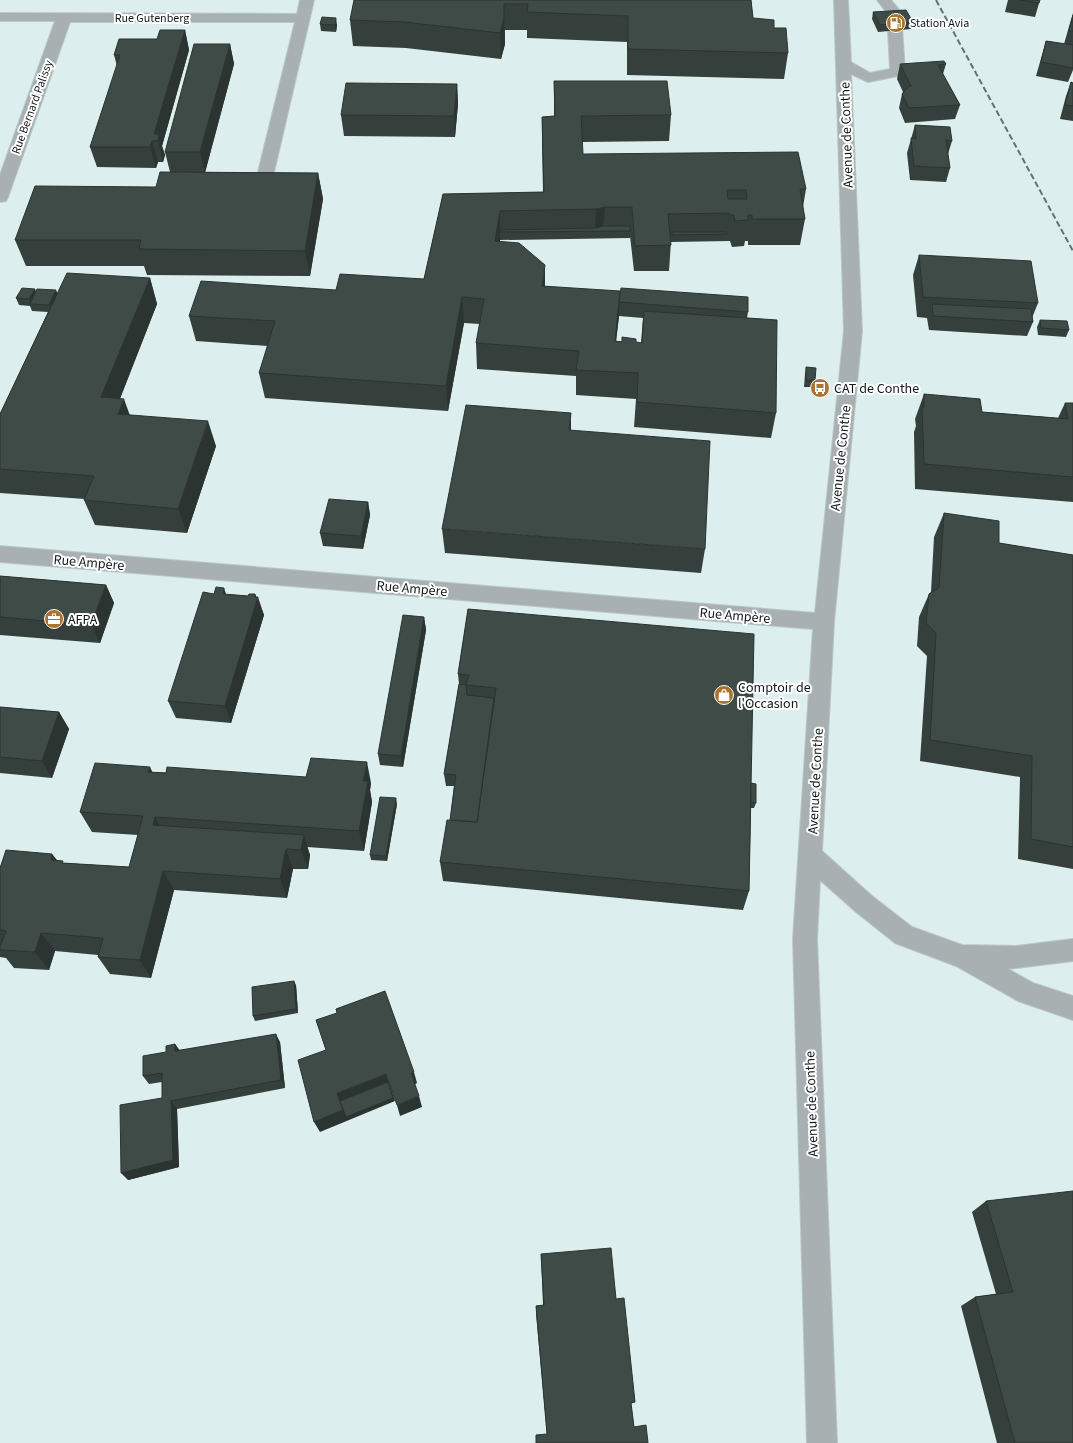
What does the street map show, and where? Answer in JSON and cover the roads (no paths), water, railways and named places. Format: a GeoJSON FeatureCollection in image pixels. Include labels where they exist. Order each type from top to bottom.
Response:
{"type":"FeatureCollection","features":[{"type":"Feature","properties":{"kind":"street"},"geometry":{"type":"LineString","coordinates":[[266,172],[307,0]]}},
{"type":"Feature","properties":{"kind":"street","name":"Avenue de Conthe"},"geometry":{"type":"LineString","coordinates":[[822,1443],[805,939],[824,622],[853,331],[841,0]]}},
{"type":"Feature","properties":{"kind":"street"},"geometry":{"type":"LineString","coordinates":[[844,64],[868,78],[898,72],[894,12],[884,0]]}},
{"type":"Feature","properties":{"kind":"street","name":"Rue Gutenberg"},"geometry":{"type":"LineString","coordinates":[[0,17],[303,18]]}},
{"type":"Feature","properties":{"kind":"street","name":"Rue Bernard Palissy"},"geometry":{"type":"LineString","coordinates":[[0,197],[64,17]]}},
{"type":"Feature","properties":{"kind":"street","name":"Rue Ampère"},"geometry":{"type":"LineString","coordinates":[[0,554],[824,622]]}},
{"type":"Feature","properties":{"kind":"street"},"geometry":{"type":"LineString","coordinates":[[810,855],[864,904],[904,935],[962,957],[1027,993],[1073,1008]]}},
{"type":"Feature","properties":{"kind":"street"},"geometry":{"type":"LineString","coordinates":[[962,957],[1016,958],[1073,950]]}},
{"type":"Feature","properties":{"kind":"railway"},"geometry":{"type":"LineString","coordinates":[[936,0],[1073,251]]}},
{"type":"Feature","properties":{"kind":"place","name":"Station Avia"},"geometry":{"type":"Point","coordinates":[896,23]}},
{"type":"Feature","properties":{"kind":"place","name":"CAT de Conthe"},"geometry":{"type":"Point","coordinates":[820,388]}},
{"type":"Feature","properties":{"kind":"place","name":"AFPA"},"geometry":{"type":"Point","coordinates":[54,619]}},
{"type":"Feature","properties":{"kind":"place","name":"Comptoir de l'Occasion"},"geometry":{"type":"Point","coordinates":[724,695]}}]}
